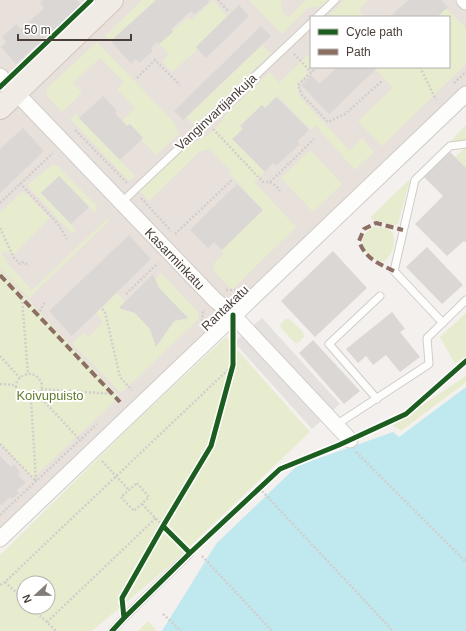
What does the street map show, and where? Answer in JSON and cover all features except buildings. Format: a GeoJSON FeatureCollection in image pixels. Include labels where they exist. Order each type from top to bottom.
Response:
{"type":"FeatureCollection","features":[{"type":"Feature","properties":{"kind":"main road"},"geometry":{"type":"LineString","coordinates":[[0,108],[112,0]]}},
{"type":"Feature","properties":{"kind":"street","name":"Kasarminkatu"},"geometry":{"type":"LineString","coordinates":[[0,76],[215,300],[233,316],[336,425],[348,441]]}},
{"type":"Feature","properties":{"kind":"street","name":"Rantakatu"},"geometry":{"type":"LineString","coordinates":[[0,539],[466,94]]}},
{"type":"Feature","properties":{"kind":"lane"},"geometry":{"type":"LineString","coordinates":[[318,16],[335,0]]}},
{"type":"Feature","properties":{"kind":"lane","name":"Vanginvartijankuja"},"geometry":{"type":"LineString","coordinates":[[122,202],[310,24]]}},
{"type":"Feature","properties":{"kind":"lane"},"geometry":{"type":"LineString","coordinates":[[443,323],[394,270],[415,180],[450,146],[466,144]]}},
{"type":"Feature","properties":{"kind":"lane"},"geometry":{"type":"LineString","coordinates":[[376,399],[329,344],[380,296]]}},
{"type":"Feature","properties":{"kind":"lane"},"geometry":{"type":"LineString","coordinates":[[336,425],[429,364],[427,338],[466,300]]}},
{"type":"Feature","properties":{"kind":"lane"},"geometry":{"type":"LineString","coordinates":[[112,631],[190,554]]}},
{"type":"Feature","properties":{"kind":"path"},"geometry":{"type":"LineString","coordinates":[[218,0],[229,12]]}},
{"type":"Feature","properties":{"kind":"path"},"geometry":{"type":"LineString","coordinates":[[287,46],[311,72]]}},
{"type":"Feature","properties":{"kind":"path"},"geometry":{"type":"LineString","coordinates":[[137,78],[155,60],[180,85]]}},
{"type":"Feature","properties":{"kind":"path"},"geometry":{"type":"LineString","coordinates":[[316,68],[298,85],[302,94],[328,122],[345,114],[382,80]]}},
{"type":"Feature","properties":{"kind":"path"},"geometry":{"type":"LineString","coordinates":[[420,68],[436,100]]}},
{"type":"Feature","properties":{"kind":"path"},"geometry":{"type":"LineString","coordinates":[[206,122],[263,182],[270,182],[280,191]]}},
{"type":"Feature","properties":{"kind":"path"},"geometry":{"type":"LineString","coordinates":[[270,182],[314,139]]}},
{"type":"Feature","properties":{"kind":"path"},"geometry":{"type":"LineString","coordinates":[[0,202],[53,153]]}},
{"type":"Feature","properties":{"kind":"path"},"geometry":{"type":"LineString","coordinates":[[175,234],[233,180]]}},
{"type":"Feature","properties":{"kind":"path"},"geometry":{"type":"LineString","coordinates":[[20,183],[58,224],[67,239]]}},
{"type":"Feature","properties":{"kind":"path"},"geometry":{"type":"LineString","coordinates":[[0,228],[14,258],[20,264],[24,262],[29,266]]}},
{"type":"Feature","properties":{"kind":"path"},"geometry":{"type":"LineString","coordinates":[[126,294],[158,263]]}},
{"type":"Feature","properties":{"kind":"path"},"geometry":{"type":"LineString","coordinates":[[22,298],[28,374]]}},
{"type":"Feature","properties":{"kind":"path"},"geometry":{"type":"LineString","coordinates":[[38,315],[45,301]]}},
{"type":"Feature","properties":{"kind":"path"},"geometry":{"type":"LineString","coordinates":[[102,309],[105,312],[120,377],[132,390]]}},
{"type":"Feature","properties":{"kind":"path"},"geometry":{"type":"LineString","coordinates":[[0,356],[20,378]]}},
{"type":"Feature","properties":{"kind":"path"},"geometry":{"type":"LineString","coordinates":[[231,373],[233,358]]}},
{"type":"Feature","properties":{"kind":"path"},"geometry":{"type":"LineString","coordinates":[[0,585],[5,582],[233,365]]}},
{"type":"Feature","properties":{"kind":"path"},"geometry":{"type":"LineString","coordinates":[[28,374],[38,378],[41,385],[39,396],[31,400],[26,400],[19,396],[16,389],[16,385],[20,378],[28,374]]}},
{"type":"Feature","properties":{"kind":"path"},"geometry":{"type":"LineString","coordinates":[[0,384],[16,385]]}},
{"type":"Feature","properties":{"kind":"path"},"geometry":{"type":"LineString","coordinates":[[41,389],[113,394]]}},
{"type":"Feature","properties":{"kind":"path"},"geometry":{"type":"LineString","coordinates":[[0,444],[36,482],[31,400]]}},
{"type":"Feature","properties":{"kind":"path"},"geometry":{"type":"LineString","coordinates":[[348,441],[466,562]]}},
{"type":"Feature","properties":{"kind":"path"},"geometry":{"type":"LineString","coordinates":[[137,483],[149,497],[142,504],[134,511],[121,497],[137,483]]}},
{"type":"Feature","properties":{"kind":"path"},"geometry":{"type":"LineString","coordinates":[[264,484],[260,490],[393,631]]}},
{"type":"Feature","properties":{"kind":"path"},"geometry":{"type":"LineString","coordinates":[[142,504],[168,531]]}},
{"type":"Feature","properties":{"kind":"path"},"geometry":{"type":"LineString","coordinates":[[47,622],[156,518]]}},
{"type":"Feature","properties":{"kind":"path"},"geometry":{"type":"LineString","coordinates":[[159,532],[167,519]]}},
{"type":"Feature","properties":{"kind":"path"},"geometry":{"type":"LineString","coordinates":[[202,556],[272,631]]}},
{"type":"Feature","properties":{"kind":"path"},"geometry":{"type":"LineString","coordinates":[[5,582],[16,592]]}},
{"type":"Feature","properties":{"kind":"path"},"geometry":{"type":"LineString","coordinates":[[164,614],[180,631]]}},
{"type":"Feature","properties":{"kind":"path"},"geometry":{"type":"LineString","coordinates":[[40,615],[56,631]]}},
{"type":"Feature","properties":{"kind":"shaded area"},"geometry":{"type":"Polygon","coordinates":[[[0,0],[466,0],[466,92],[0,535],[0,0]]]}},
{"type":"Feature","properties":{"kind":"shaded area"},"geometry":{"type":"Polygon","coordinates":[[[262,318],[340,404],[312,429],[234,342],[262,318]]]}},
{"type":"Feature","properties":{"kind":"green space"},"geometry":{"type":"Polygon","coordinates":[[[142,0],[156,0],[111,41],[105,36],[142,0]]]}},
{"type":"Feature","properties":{"kind":"green space"},"geometry":{"type":"Polygon","coordinates":[[[213,0],[227,16],[196,47],[198,49],[172,72],[162,61],[169,54],[159,44],[188,17],[192,20],[213,0]]]}},
{"type":"Feature","properties":{"kind":"green space"},"geometry":{"type":"Polygon","coordinates":[[[249,0],[281,0],[282,12],[288,18],[306,0],[328,0],[322,6],[308,8],[282,34],[249,0]]]}},
{"type":"Feature","properties":{"kind":"green space"},"geometry":{"type":"Polygon","coordinates":[[[344,0],[368,0],[359,10],[364,16],[328,16],[344,0]]]}},
{"type":"Feature","properties":{"kind":"green space"},"geometry":{"type":"Polygon","coordinates":[[[446,8],[466,28],[466,64],[382,146],[358,121],[393,88],[375,68],[450,68],[450,16],[438,16],[446,8]]]}},
{"type":"Feature","properties":{"kind":"green space"},"geometry":{"type":"Polygon","coordinates":[[[97,42],[173,121],[179,134],[156,155],[141,139],[143,137],[130,124],[127,126],[122,121],[135,108],[117,89],[124,82],[100,58],[73,83],[82,93],[62,112],[47,96],[47,88],[97,42]]]}},
{"type":"Feature","properties":{"kind":"green space"},"geometry":{"type":"Polygon","coordinates":[[[262,45],[271,54],[195,125],[186,118],[262,45]]]}},
{"type":"Feature","properties":{"kind":"green space"},"geometry":{"type":"Polygon","coordinates":[[[310,53],[310,67],[306,71],[308,73],[297,84],[300,97],[350,151],[362,138],[374,152],[355,170],[315,125],[311,130],[278,96],[265,108],[262,105],[240,126],[243,129],[233,139],[265,172],[254,182],[296,227],[232,290],[213,270],[214,263],[224,254],[221,252],[222,250],[263,210],[229,173],[231,171],[209,149],[199,152],[149,201],[138,189],[187,147],[210,133],[223,120],[224,116],[270,72],[279,83],[310,53]]]}},
{"type":"Feature","properties":{"kind":"green space"},"geometry":{"type":"Polygon","coordinates":[[[77,113],[79,118],[135,176],[129,181],[70,119],[77,113]]]}},
{"type":"Feature","properties":{"kind":"green space"},"geometry":{"type":"Polygon","coordinates":[[[466,125],[466,140],[449,143],[466,125]]]}},
{"type":"Feature","properties":{"kind":"green space"},"geometry":{"type":"Polygon","coordinates":[[[466,148],[466,168],[455,157],[466,148]]]}},
{"type":"Feature","properties":{"kind":"green space"},"geometry":{"type":"Polygon","coordinates":[[[310,150],[342,184],[313,212],[281,178],[310,150]]]}},
{"type":"Feature","properties":{"kind":"green space"},"geometry":{"type":"Polygon","coordinates":[[[52,165],[58,166],[97,206],[95,213],[59,176],[41,193],[76,230],[71,233],[28,186],[52,165]]]}},
{"type":"Feature","properties":{"kind":"green space"},"geometry":{"type":"Polygon","coordinates":[[[410,179],[398,224],[394,225],[372,220],[371,217],[410,179]]]}},
{"type":"Feature","properties":{"kind":"green space"},"geometry":{"type":"Polygon","coordinates":[[[22,192],[28,195],[50,218],[12,256],[6,250],[1,254],[7,261],[6,262],[32,290],[107,219],[109,221],[29,298],[0,267],[0,213],[22,192]]]}},
{"type":"Feature","properties":{"kind":"green space"},"geometry":{"type":"Polygon","coordinates":[[[374,227],[387,228],[393,233],[393,249],[390,256],[384,262],[371,257],[363,247],[362,242],[364,236],[374,227]]]}},
{"type":"Feature","properties":{"kind":"green space","name":"Koivupuisto"},"geometry":{"type":"Polygon","coordinates":[[[0,270],[119,397],[33,478],[0,443],[0,270]]]}},
{"type":"Feature","properties":{"kind":"green space"},"geometry":{"type":"Polygon","coordinates":[[[161,273],[197,311],[199,319],[121,393],[72,343],[84,333],[89,337],[103,322],[96,313],[117,293],[125,301],[119,308],[135,313],[150,329],[156,346],[174,321],[188,318],[159,288],[155,280],[161,273]]]}},
{"type":"Feature","properties":{"kind":"green space"},"geometry":{"type":"Polygon","coordinates":[[[466,313],[466,356],[455,364],[440,337],[466,313]]]}},
{"type":"Feature","properties":{"kind":"green space"},"geometry":{"type":"Polygon","coordinates":[[[286,319],[290,319],[303,332],[304,337],[298,343],[295,343],[281,328],[280,324],[286,319]]]}},
{"type":"Feature","properties":{"kind":"green space"},"geometry":{"type":"Polygon","coordinates":[[[226,337],[310,432],[166,569],[92,631],[0,631],[0,555],[139,418],[226,337]]]}},
{"type":"Feature","properties":{"kind":"green space"},"geometry":{"type":"Polygon","coordinates":[[[466,375],[466,382],[401,431],[392,425],[460,380],[466,375]]]}},
{"type":"Feature","properties":{"kind":"green space"},"geometry":{"type":"Polygon","coordinates":[[[148,621],[157,631],[138,631],[148,621]]]}},
{"type":"Feature","properties":{"kind":"water"},"geometry":{"type":"Polygon","coordinates":[[[466,387],[466,631],[162,631],[216,544],[297,466],[393,432],[399,437],[466,387]]]}},
{"type":"Feature","properties":{"kind":"marked path"},"geometry":{"type":"LineString","coordinates":[[394,271],[368,256],[359,241],[364,229],[376,223],[403,230]]}},
{"type":"Feature","properties":{"kind":"marked path"},"geometry":{"type":"LineString","coordinates":[[0,275],[120,402]]}},
{"type":"Feature","properties":{"kind":"cycle path"},"geometry":{"type":"LineString","coordinates":[[0,87],[91,0]]}},
{"type":"Feature","properties":{"kind":"cycle path"},"geometry":{"type":"LineString","coordinates":[[163,526],[211,446],[233,365],[233,315]]}},
{"type":"Feature","properties":{"kind":"cycle path"},"geometry":{"type":"LineString","coordinates":[[112,631],[190,553],[280,469],[339,445],[406,414],[466,361]]}},
{"type":"Feature","properties":{"kind":"cycle path"},"geometry":{"type":"LineString","coordinates":[[124,618],[122,598],[163,526],[190,553]]}}]}
